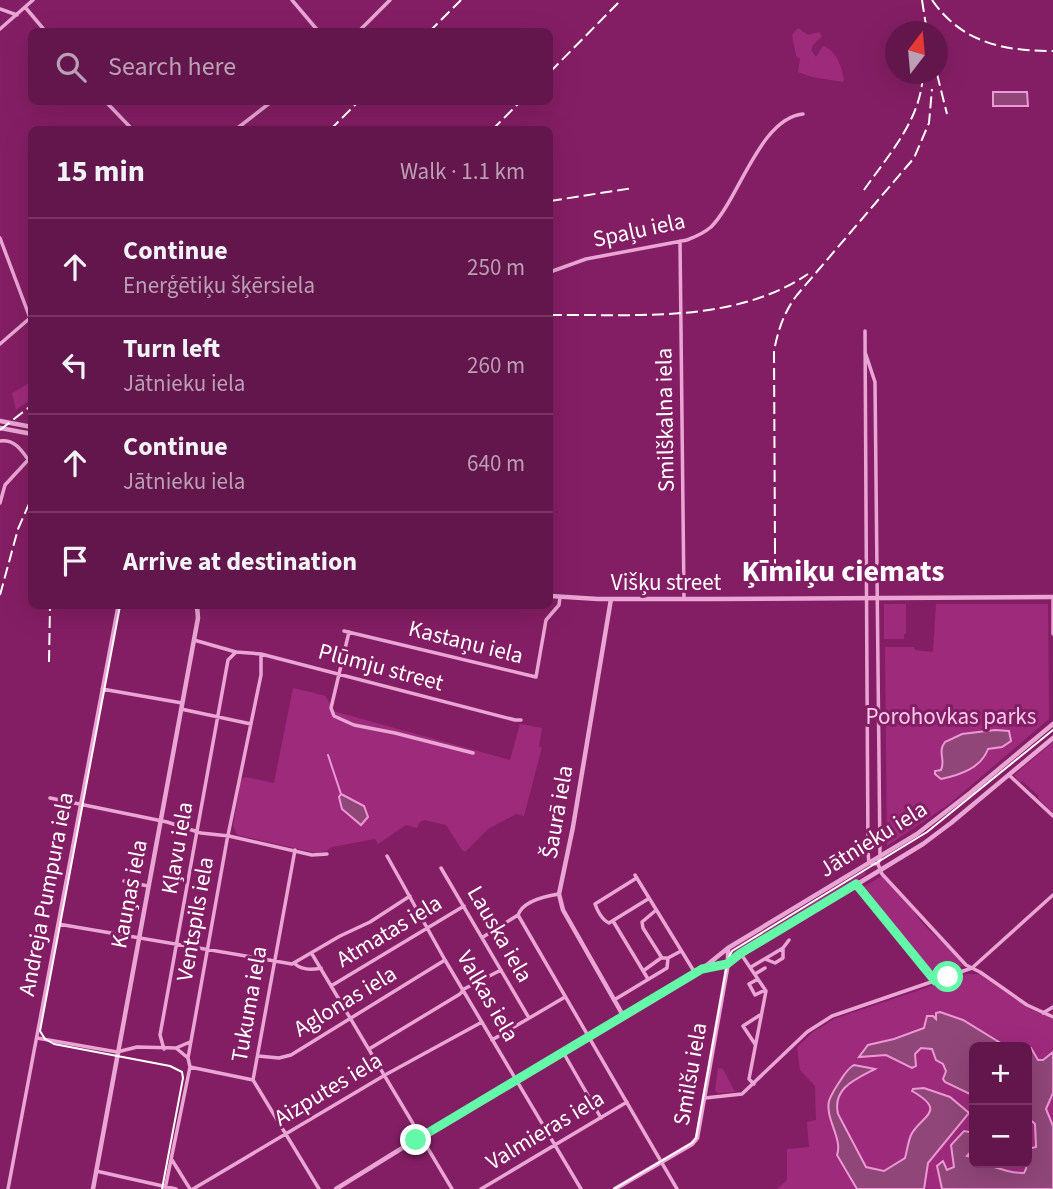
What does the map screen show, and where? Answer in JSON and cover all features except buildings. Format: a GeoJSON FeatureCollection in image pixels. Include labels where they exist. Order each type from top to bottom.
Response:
{"type":"FeatureCollection","features":[{"type":"Feature","properties":{"kind":"street"},"geometry":{"type":"LineString","coordinates":[[0,29],[33,0]]}},
{"type":"Feature","properties":{"kind":"street"},"geometry":{"type":"LineString","coordinates":[[292,0],[316,28]]}},
{"type":"Feature","properties":{"kind":"street"},"geometry":{"type":"LineString","coordinates":[[362,28],[390,0]]}},
{"type":"Feature","properties":{"kind":"street"},"geometry":{"type":"LineString","coordinates":[[25,8],[42,28]]}},
{"type":"Feature","properties":{"kind":"street"},"geometry":{"type":"LineString","coordinates":[[0,9],[17,15]]}},
{"type":"Feature","properties":{"kind":"street"},"geometry":{"type":"LineString","coordinates":[[109,105],[129,126]]}},
{"type":"Feature","properties":{"kind":"street"},"geometry":{"type":"LineString","coordinates":[[241,126],[267,105]]}},
{"type":"Feature","properties":{"kind":"street","name":"Spaļu iela"},"geometry":{"type":"LineString","coordinates":[[553,271],[586,259],[681,242],[701,234],[715,222],[753,157],[767,139],[792,115],[803,114]]}},
{"type":"Feature","properties":{"kind":"street"},"geometry":{"type":"LineString","coordinates":[[0,238],[28,309]]}},
{"type":"Feature","properties":{"kind":"street","name":"Smilškalna iela"},"geometry":{"type":"LineString","coordinates":[[681,242],[684,599]]}},
{"type":"Feature","properties":{"kind":"street"},"geometry":{"type":"LineString","coordinates":[[0,344],[28,320]]}},
{"type":"Feature","properties":{"kind":"street"},"geometry":{"type":"LineString","coordinates":[[865,331],[869,863],[878,864]]}},
{"type":"Feature","properties":{"kind":"street"},"geometry":{"type":"LineString","coordinates":[[865,352],[876,382],[878,864],[880,870],[960,958],[1053,1017]]}},
{"type":"Feature","properties":{"kind":"street"},"geometry":{"type":"LineString","coordinates":[[865,382],[876,382]]}},
{"type":"Feature","properties":{"kind":"street"},"geometry":{"type":"LineString","coordinates":[[0,421],[28,426]]}},
{"type":"Feature","properties":{"kind":"street"},"geometry":{"type":"LineString","coordinates":[[0,428],[28,433]]}},
{"type":"Feature","properties":{"kind":"street"},"geometry":{"type":"LineString","coordinates":[[0,441],[13,443],[28,460],[5,485],[0,503]]}},
{"type":"Feature","properties":{"kind":"street"},"geometry":{"type":"LineString","coordinates":[[867,482],[877,482]]}},
{"type":"Feature","properties":{"kind":"street"},"geometry":{"type":"LineString","coordinates":[[867,526],[877,526]]}},
{"type":"Feature","properties":{"kind":"street","name":"Višķu street"},"geometry":{"type":"LineString","coordinates":[[553,596],[611,599],[1053,597]]}},
{"type":"Feature","properties":{"kind":"street","name":"Kastaņu iela"},"geometry":{"type":"LineString","coordinates":[[340,675],[347,631],[536,677],[546,620],[559,605],[560,597]]}},
{"type":"Feature","properties":{"kind":"street"},"geometry":{"type":"LineString","coordinates":[[1053,597],[1053,634]]}},
{"type":"Feature","properties":{"kind":"street","name":"Šaurā iela"},"geometry":{"type":"LineString","coordinates":[[611,599],[559,894],[563,910],[624,1017]]}},
{"type":"Feature","properties":{"kind":"street","name":"Andreja Pumpura iela"},"geometry":{"type":"LineString","coordinates":[[8,1189],[117,609]]}},
{"type":"Feature","properties":{"kind":"street","name":"Kauņas iela"},"geometry":{"type":"LineString","coordinates":[[93,1189],[198,618],[197,609]]}},
{"type":"Feature","properties":{"kind":"street","name":"Plūmju street"},"geometry":{"type":"LineString","coordinates":[[194,640],[234,653],[261,654],[522,720]]}},
{"type":"Feature","properties":{"kind":"street","name":"Kļavu iela"},"geometry":{"type":"LineString","coordinates":[[164,1049],[160,1035],[229,660],[234,653]]}},
{"type":"Feature","properties":{"kind":"street","name":"Ventspils iela"},"geometry":{"type":"LineString","coordinates":[[166,1187],[190,1067],[188,1058],[208,949],[261,675],[261,654]]}},
{"type":"Feature","properties":{"kind":"street"},"geometry":{"type":"LineString","coordinates":[[340,675],[331,708],[338,719],[473,753]]}},
{"type":"Feature","properties":{"kind":"street"},"geometry":{"type":"LineString","coordinates":[[102,689],[251,724]]}},
{"type":"Feature","properties":{"kind":"street","name":"Jātnieku iela"},"geometry":{"type":"LineString","coordinates":[[336,1189],[624,1017],[702,969],[729,947],[880,857],[940,818],[1053,724]]}},
{"type":"Feature","properties":{"kind":"street","name":"Jātnieku iela"},"geometry":{"type":"LineString","coordinates":[[702,969],[728,964],[741,953],[880,870],[951,823],[1053,738]]}},
{"type":"Feature","properties":{"kind":"street"},"geometry":{"type":"LineString","coordinates":[[1009,775],[1053,816]]}},
{"type":"Feature","properties":{"kind":"street"},"geometry":{"type":"LineString","coordinates":[[50,799],[160,821],[219,837],[229,836],[312,855],[327,855]]}},
{"type":"Feature","properties":{"kind":"street","name":"Tukuma iela"},"geometry":{"type":"LineString","coordinates":[[295,850],[253,1080],[319,1189]]}},
{"type":"Feature","properties":{"kind":"street","name":"Valkas iela"},"geometry":{"type":"LineString","coordinates":[[387,856],[581,1189]]}},
{"type":"Feature","properties":{"kind":"street","name":"Lauska iela"},"geometry":{"type":"LineString","coordinates":[[441,867],[529,1018]]}},
{"type":"Feature","properties":{"kind":"street"},"geometry":{"type":"LineString","coordinates":[[648,899],[613,921],[605,921],[595,904],[635,877],[695,973]]}},
{"type":"Feature","properties":{"kind":"street"},"geometry":{"type":"LineString","coordinates":[[124,881],[148,886]]}},
{"type":"Feature","properties":{"kind":"street"},"geometry":{"type":"LineString","coordinates":[[856,884],[935,981]]}},
{"type":"Feature","properties":{"kind":"street"},"geometry":{"type":"LineString","coordinates":[[483,937],[518,915],[520,910],[537,899],[559,894]]}},
{"type":"Feature","properties":{"kind":"street"},"geometry":{"type":"LineString","coordinates":[[705,1098],[742,1094],[818,1024],[840,1013],[972,968],[1053,895]]}},
{"type":"Feature","properties":{"kind":"street"},"geometry":{"type":"LineString","coordinates":[[295,964],[410,896]]}},
{"type":"Feature","properties":{"kind":"street","name":"Atmatas iela"},"geometry":{"type":"LineString","coordinates":[[331,986],[464,906]]}},
{"type":"Feature","properties":{"kind":"street"},"geometry":{"type":"LineString","coordinates":[[655,911],[642,922],[662,958]]}},
{"type":"Feature","properties":{"kind":"street"},"geometry":{"type":"LineString","coordinates":[[518,915],[677,1189]]}},
{"type":"Feature","properties":{"kind":"street"},"geometry":{"type":"LineString","coordinates":[[613,921],[648,979]]}},
{"type":"Feature","properties":{"kind":"street"},"geometry":{"type":"LineString","coordinates":[[58,924],[295,964],[300,968],[321,968]]}},
{"type":"Feature","properties":{"kind":"street"},"geometry":{"type":"LineString","coordinates":[[749,965],[783,948],[789,940]]}},
{"type":"Feature","properties":{"kind":"street","name":"Smilšu iela"},"geometry":{"type":"LineString","coordinates":[[615,1189],[695,1141],[705,1098],[729,947]]}},
{"type":"Feature","properties":{"kind":"street"},"geometry":{"type":"LineString","coordinates":[[765,959],[775,963],[781,959],[783,948]]}},
{"type":"Feature","properties":{"kind":"street"},"geometry":{"type":"LineString","coordinates":[[643,971],[662,958],[681,951]]}},
{"type":"Feature","properties":{"kind":"street"},"geometry":{"type":"LineString","coordinates":[[741,953],[765,990],[749,1079],[754,1084]]}},
{"type":"Feature","properties":{"kind":"street"},"geometry":{"type":"LineString","coordinates":[[312,954],[452,1189]]}},
{"type":"Feature","properties":{"kind":"street"},"geometry":{"type":"LineString","coordinates":[[614,1000],[667,968],[668,958]]}},
{"type":"Feature","properties":{"kind":"street","name":"Aglonas iela"},"geometry":{"type":"LineString","coordinates":[[258,1056],[279,1058],[291,1055],[446,960]]}},
{"type":"Feature","properties":{"kind":"street"},"geometry":{"type":"LineString","coordinates":[[755,974],[765,968]]}},
{"type":"Feature","properties":{"kind":"street"},"geometry":{"type":"LineString","coordinates":[[369,1049],[464,989],[501,970]]}},
{"type":"Feature","properties":{"kind":"street"},"geometry":{"type":"LineString","coordinates":[[758,979],[749,984],[755,995],[765,990],[772,992]]}},
{"type":"Feature","properties":{"kind":"street"},"geometry":{"type":"LineString","coordinates":[[492,1040],[565,997]]}},
{"type":"Feature","properties":{"kind":"street"},"geometry":{"type":"LineString","coordinates":[[1043,1013],[1053,1007]]}},
{"type":"Feature","properties":{"kind":"street"},"geometry":{"type":"LineString","coordinates":[[756,1046],[743,1026],[762,1014]]}},
{"type":"Feature","properties":{"kind":"street","name":"Aizputes iela"},"geometry":{"type":"LineString","coordinates":[[191,1189],[385,1074],[482,1021]]}},
{"type":"Feature","properties":{"kind":"street"},"geometry":{"type":"LineString","coordinates":[[37,1038],[117,1052],[137,1047],[176,1048],[191,1041]]}},
{"type":"Feature","properties":{"kind":"street"},"geometry":{"type":"LineString","coordinates":[[176,1048],[188,1058]]}},
{"type":"Feature","properties":{"kind":"street"},"geometry":{"type":"LineString","coordinates":[[563,1052],[601,1118]]}},
{"type":"Feature","properties":{"kind":"street"},"geometry":{"type":"LineString","coordinates":[[190,1067],[253,1080]]}},
{"type":"Feature","properties":{"kind":"street","name":"Valmieras iela"},"geometry":{"type":"LineString","coordinates":[[481,1189],[627,1102]]}},
{"type":"Feature","properties":{"kind":"street"},"geometry":{"type":"LineString","coordinates":[[171,1158],[191,1189]]}},
{"type":"Feature","properties":{"kind":"street"},"geometry":{"type":"LineString","coordinates":[[96,1171],[176,1189]]}},
{"type":"Feature","properties":{"kind":"street"},"geometry":{"type":"LineString","coordinates":[[625,1183],[629,1189]]}},
{"type":"Feature","properties":{"kind":"green space"},"geometry":{"type":"Polygon","coordinates":[[[798,28],[808,35],[819,32],[822,36],[811,50],[816,57],[823,46],[832,51],[840,64],[843,82],[798,72],[800,59],[796,56],[792,35],[798,28]]]}},
{"type":"Feature","properties":{"kind":"green space"},"geometry":{"type":"Polygon","coordinates":[[[28,384],[28,401],[16,410],[12,393],[28,384]]]}},
{"type":"Feature","properties":{"kind":"green space"},"geometry":{"type":"Polygon","coordinates":[[[884,604],[906,604],[904,639],[884,639],[884,604]]]}},
{"type":"Feature","properties":{"kind":"green space","name":"Porohovkas parks"},"geometry":{"type":"Polygon","coordinates":[[[936,604],[1048,604],[1049,719],[948,805],[887,846],[885,647],[914,647],[915,650],[933,652],[936,604]]]}},
{"type":"Feature","properties":{"kind":"green space"},"geometry":{"type":"Polygon","coordinates":[[[293,688],[326,696],[333,711],[510,760],[520,724],[542,728],[539,747],[542,747],[524,816],[516,814],[488,829],[465,852],[446,825],[424,820],[417,828],[406,825],[378,844],[375,839],[332,847],[316,853],[237,835],[233,826],[241,780],[245,777],[274,783],[293,688]]]}},
{"type":"Feature","properties":{"kind":"green space"},"geometry":{"type":"Polygon","coordinates":[[[1053,742],[1053,813],[1039,796],[1022,781],[1020,783],[1014,775],[1053,742]]]}},
{"type":"Feature","properties":{"kind":"green space"},"geometry":{"type":"Polygon","coordinates":[[[864,870],[866,874],[850,885],[733,955],[730,950],[734,947],[864,870]]]}},
{"type":"Feature","properties":{"kind":"green space"},"geometry":{"type":"Polygon","coordinates":[[[882,876],[963,966],[933,977],[861,888],[882,876]]]}},
{"type":"Feature","properties":{"kind":"green space"},"geometry":{"type":"Polygon","coordinates":[[[967,974],[979,974],[1030,1009],[1053,1019],[1053,1189],[924,1189],[928,1163],[905,1158],[889,1169],[889,1174],[865,1167],[844,1126],[831,1120],[877,1189],[777,1189],[787,1180],[787,1149],[809,1147],[807,1122],[816,1120],[815,1086],[800,1070],[797,1047],[813,1032],[834,1019],[967,974]]]}},
{"type":"Feature","properties":{"kind":"green space"},"geometry":{"type":"Polygon","coordinates":[[[718,1068],[723,1069],[735,1092],[715,1091],[718,1068]]]}},
{"type":"Feature","properties":{"kind":"shaded area"},"geometry":{"type":"Polygon","coordinates":[[[993,92],[1027,92],[1028,106],[993,106],[993,92]]]}},
{"type":"Feature","properties":{"kind":"shaded area"},"geometry":{"type":"Polygon","coordinates":[[[1009,731],[1011,741],[1002,747],[988,749],[975,766],[962,773],[941,779],[935,774],[935,771],[941,770],[945,742],[962,734],[1009,731]]]}},
{"type":"Feature","properties":{"kind":"shaded area"},"geometry":{"type":"Polygon","coordinates":[[[341,794],[364,806],[368,817],[361,825],[342,809],[339,797],[341,794]]]}},
{"type":"Feature","properties":{"kind":"shaded area"},"geometry":{"type":"Polygon","coordinates":[[[936,1013],[963,1020],[999,1042],[969,1042],[969,1094],[945,1082],[943,1079],[946,1071],[943,1064],[936,1060],[932,1049],[921,1048],[915,1054],[916,1066],[912,1068],[886,1055],[859,1057],[868,1045],[924,1028],[927,1016],[936,1019],[936,1013]]]}},
{"type":"Feature","properties":{"kind":"shaded area"},"geometry":{"type":"Polygon","coordinates":[[[1032,1050],[1038,1060],[1043,1060],[1053,1052],[1053,1093],[1046,1109],[1053,1126],[1053,1189],[942,1189],[937,1166],[943,1161],[947,1170],[954,1167],[951,1145],[964,1131],[969,1132],[969,1168],[997,1168],[1024,1173],[1026,1168],[1032,1168],[1032,1148],[1036,1147],[1035,1124],[1032,1121],[1032,1050]]]}},
{"type":"Feature","properties":{"kind":"shaded area"},"geometry":{"type":"Polygon","coordinates":[[[854,1065],[875,1069],[847,1086],[837,1105],[838,1114],[866,1167],[884,1171],[905,1158],[911,1135],[929,1114],[930,1109],[929,1104],[912,1091],[913,1089],[924,1088],[950,1097],[969,1113],[928,1163],[924,1189],[857,1189],[837,1155],[838,1142],[828,1108],[834,1091],[849,1068],[854,1065]]]}},
{"type":"Feature","properties":{"kind":"waterway"},"geometry":{"type":"LineString","coordinates":[[328,755],[341,794]]}},
{"type":"Feature","properties":{"kind":"tram line"},"geometry":{"type":"LineString","coordinates":[[119,609],[40,1031],[45,1039],[54,1044],[170,1066],[182,1072],[162,1189]]}},
{"type":"Feature","properties":{"kind":"tram line"},"geometry":{"type":"LineString","coordinates":[[614,1189],[692,1143],[696,1138],[728,959],[732,951],[927,832],[1053,730]]}},
{"type":"Feature","properties":{"kind":"railway"},"geometry":{"type":"LineString","coordinates":[[433,28],[461,0]]}},
{"type":"Feature","properties":{"kind":"railway"},"geometry":{"type":"LineString","coordinates":[[553,69],[621,0]]}},
{"type":"Feature","properties":{"kind":"railway"},"geometry":{"type":"LineString","coordinates":[[922,0],[925,21]]}},
{"type":"Feature","properties":{"kind":"railway"},"geometry":{"type":"LineString","coordinates":[[932,0],[957,26],[985,42],[1018,49],[1053,51]]}},
{"type":"Feature","properties":{"kind":"railway"},"geometry":{"type":"LineString","coordinates":[[864,190],[902,136],[916,106],[922,84]]}},
{"type":"Feature","properties":{"kind":"railway"},"geometry":{"type":"LineString","coordinates":[[940,84],[947,114]]}},
{"type":"Feature","properties":{"kind":"railway"},"geometry":{"type":"LineString","coordinates":[[775,550],[774,351],[780,329],[788,308],[797,295],[914,158],[929,123],[932,89]]}},
{"type":"Feature","properties":{"kind":"railway"},"geometry":{"type":"LineString","coordinates":[[334,126],[355,105]]}},
{"type":"Feature","properties":{"kind":"railway"},"geometry":{"type":"LineString","coordinates":[[496,126],[517,105]]}},
{"type":"Feature","properties":{"kind":"railway"},"geometry":{"type":"LineString","coordinates":[[553,201],[633,188]]}},
{"type":"Feature","properties":{"kind":"railway"},"geometry":{"type":"LineString","coordinates":[[553,315],[650,315],[717,309],[779,290],[808,274]]}},
{"type":"Feature","properties":{"kind":"railway"},"geometry":{"type":"LineString","coordinates":[[0,430],[28,408]]}},
{"type":"Feature","properties":{"kind":"railway"},"geometry":{"type":"LineString","coordinates":[[0,595],[18,529],[28,506]]}},
{"type":"Feature","properties":{"kind":"railway"},"geometry":{"type":"LineString","coordinates":[[775,542],[775,581]]}},
{"type":"Feature","properties":{"kind":"railway"},"geometry":{"type":"LineString","coordinates":[[49,662],[50,609]]}},
{"type":"Feature","properties":{"kind":"district","name":"Ķīmiķu ciemats"},"geometry":{"type":"Point","coordinates":[843,571]}},
{"type":"Feature","properties":{"kind":"route"},"geometry":{"type":"LineString","coordinates":[[416,1140],[702,969],[727,964],[856,884],[935,981],[948,977]]}}]}
